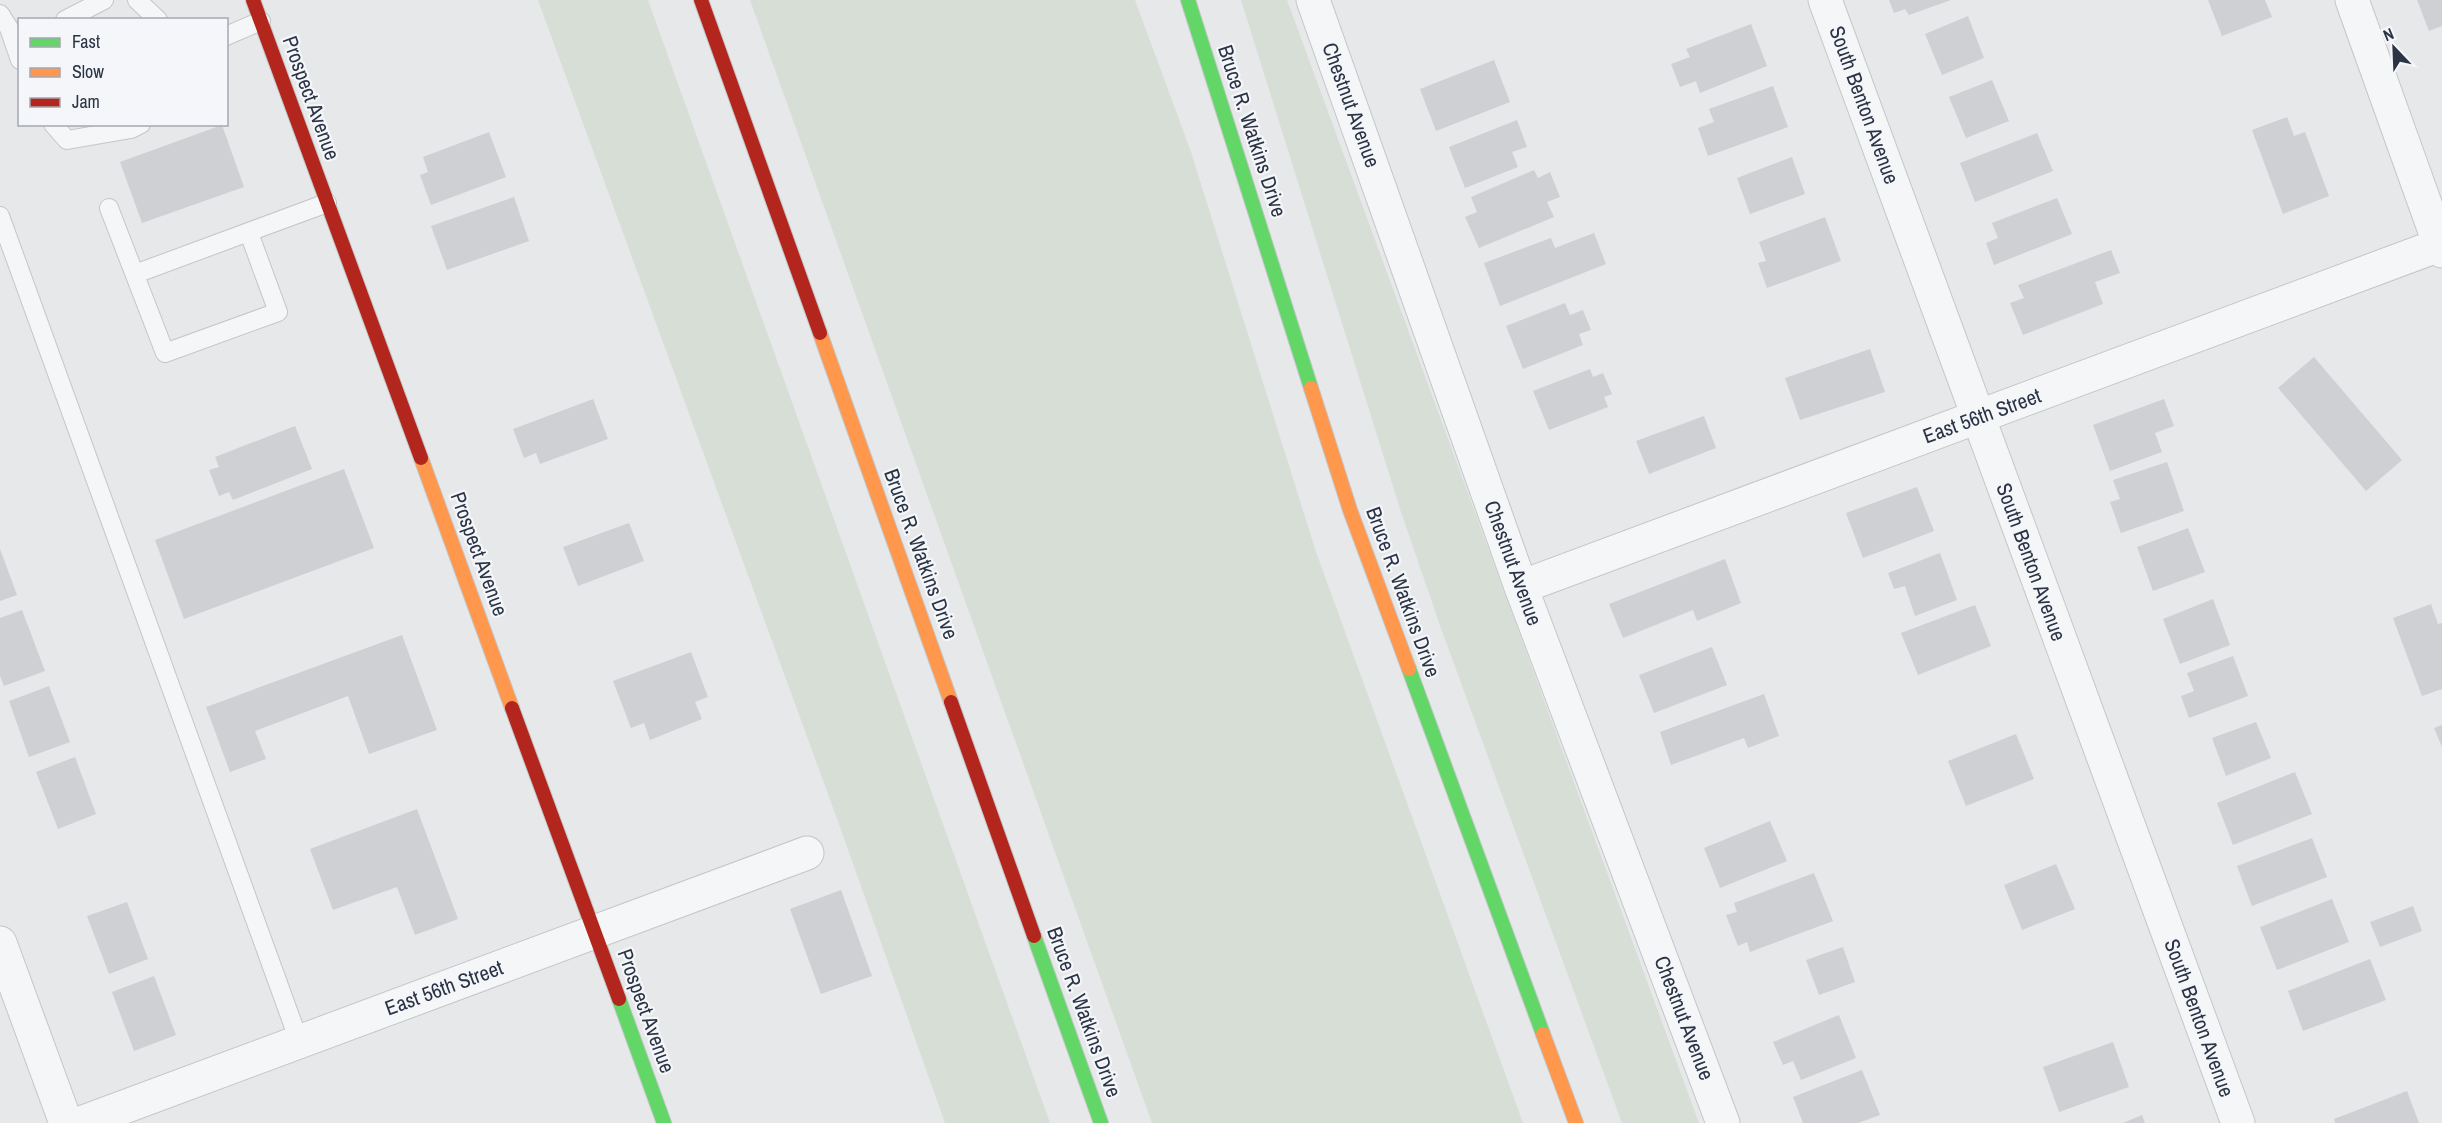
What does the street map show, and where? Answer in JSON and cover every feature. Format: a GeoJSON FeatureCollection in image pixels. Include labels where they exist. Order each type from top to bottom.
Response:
{"type":"FeatureCollection","features":[{"type":"Feature","properties":{"kind":"main road","name":"Prospect Avenue"},"geometry":{"type":"LineString","coordinates":[[253,0],[664,1123]]}},
{"type":"Feature","properties":{"kind":"main road","name":"Bruce R. Watkins Drive"},"geometry":{"type":"LineString","coordinates":[[702,0],[1101,1123]]}},
{"type":"Feature","properties":{"kind":"main road","name":"Bruce R. Watkins Drive"},"geometry":{"type":"LineString","coordinates":[[1188,0],[1350,510],[1576,1123]]}},
{"type":"Feature","properties":{"kind":"street","name":"Chestnut Avenue"},"geometry":{"type":"LineString","coordinates":[[1313,0],[1521,587],[1723,1123]]}},
{"type":"Feature","properties":{"kind":"street","name":"South Benton Avenue"},"geometry":{"type":"LineString","coordinates":[[1825,0],[2238,1123]]}},
{"type":"Feature","properties":{"kind":"street"},"geometry":{"type":"LineString","coordinates":[[2352,0],[2441,247]]}},
{"type":"Feature","properties":{"kind":"street","name":"East 56th Street"},"geometry":{"type":"LineString","coordinates":[[1521,587],[2441,247]]}},
{"type":"Feature","properties":{"kind":"street","name":"East 56th Street"},"geometry":{"type":"LineString","coordinates":[[81,1123],[807,853]]}},
{"type":"Feature","properties":{"kind":"street"},"geometry":{"type":"LineString","coordinates":[[0,943],[66,1123]]}},
{"type":"Feature","properties":{"kind":"lane"},"geometry":{"type":"LineString","coordinates":[[69,18],[104,0]]}},
{"type":"Feature","properties":{"kind":"lane"},"geometry":{"type":"LineString","coordinates":[[137,0],[156,18]]}},
{"type":"Feature","properties":{"kind":"lane"},"geometry":{"type":"LineString","coordinates":[[0,14],[16,37]]}},
{"type":"Feature","properties":{"kind":"lane"},"geometry":{"type":"LineString","coordinates":[[228,35],[261,21]]}},
{"type":"Feature","properties":{"kind":"lane"},"geometry":{"type":"LineString","coordinates":[[55,126],[67,140],[137,126]]}},
{"type":"Feature","properties":{"kind":"lane"},"geometry":{"type":"LineString","coordinates":[[135,274],[327,203]]}},
{"type":"Feature","properties":{"kind":"lane"},"geometry":{"type":"LineString","coordinates":[[109,208],[165,353],[278,312],[249,233]]}},
{"type":"Feature","properties":{"kind":"lane"},"geometry":{"type":"LineString","coordinates":[[0,216],[299,1041]]}},
{"type":"Feature","properties":{"kind":"shaded area"},"geometry":{"type":"Polygon","coordinates":[[[538,0],[648,0],[1050,1123],[945,1123],[840,827],[538,0]]]}},
{"type":"Feature","properties":{"kind":"shaded area"},"geometry":{"type":"Polygon","coordinates":[[[750,0],[1135,0],[1191,152],[1315,549],[1523,1123],[1152,1123],[750,0]]]}},
{"type":"Feature","properties":{"kind":"shaded area"},"geometry":{"type":"Polygon","coordinates":[[[1241,0],[1287,0],[1699,1123],[1622,1123],[1442,631],[1401,512],[1241,0]]]}},
{"type":"Feature","properties":{"kind":"building"},"geometry":{"type":"Polygon","coordinates":[[[1889,0],[1951,0],[1909,15],[1905,9],[1894,13],[1889,0]]]}},
{"type":"Feature","properties":{"kind":"building"},"geometry":{"type":"Polygon","coordinates":[[[2208,0],[2265,0],[2272,17],[2222,36],[2208,0]]]}},
{"type":"Feature","properties":{"kind":"building"},"geometry":{"type":"Polygon","coordinates":[[[2417,0],[2442,0],[2442,26],[2429,31],[2417,0]]]}},
{"type":"Feature","properties":{"kind":"building"},"geometry":{"type":"Polygon","coordinates":[[[1968,16],[1984,58],[1942,75],[1925,34],[1968,16]]]}},
{"type":"Feature","properties":{"kind":"building"},"geometry":{"type":"Polygon","coordinates":[[[1751,24],[1767,66],[1700,93],[1696,81],[1680,87],[1671,64],[1690,57],[1686,49],[1751,24]]]}},
{"type":"Feature","properties":{"kind":"building"},"geometry":{"type":"Polygon","coordinates":[[[1494,60],[1510,102],[1436,131],[1420,89],[1494,60]]]}},
{"type":"Feature","properties":{"kind":"building"},"geometry":{"type":"Polygon","coordinates":[[[1992,80],[2009,121],[1966,138],[1949,97],[1992,80]]]}},
{"type":"Feature","properties":{"kind":"building"},"geometry":{"type":"Polygon","coordinates":[[[1773,86],[1788,127],[1708,156],[1698,128],[1714,122],[1709,109],[1773,86]]]}},
{"type":"Feature","properties":{"kind":"building"},"geometry":{"type":"Polygon","coordinates":[[[2287,117],[2294,136],[2305,132],[2329,196],[2283,214],[2252,130],[2287,117]]]}},
{"type":"Feature","properties":{"kind":"building"},"geometry":{"type":"Polygon","coordinates":[[[1517,120],[1527,147],[1512,152],[1518,167],[1465,188],[1449,147],[1517,120]]]}},
{"type":"Feature","properties":{"kind":"building"},"geometry":{"type":"Polygon","coordinates":[[[222,126],[244,187],[142,223],[120,162],[222,126]]]}},
{"type":"Feature","properties":{"kind":"building"},"geometry":{"type":"Polygon","coordinates":[[[489,132],[506,177],[431,205],[420,175],[428,172],[423,157],[489,132]]]}},
{"type":"Feature","properties":{"kind":"building"},"geometry":{"type":"Polygon","coordinates":[[[2037,133],[2053,171],[1975,202],[1960,163],[2037,133]]]}},
{"type":"Feature","properties":{"kind":"building"},"geometry":{"type":"Polygon","coordinates":[[[1792,157],[1805,194],[1750,214],[1737,178],[1792,157]]]}},
{"type":"Feature","properties":{"kind":"building"},"geometry":{"type":"Polygon","coordinates":[[[1534,170],[1538,178],[1550,172],[1560,197],[1547,202],[1554,217],[1479,248],[1465,217],[1477,212],[1471,197],[1534,170]]]}},
{"type":"Feature","properties":{"kind":"building"},"geometry":{"type":"Polygon","coordinates":[[[514,197],[529,241],[447,270],[431,226],[514,197]]]}},
{"type":"Feature","properties":{"kind":"building"},"geometry":{"type":"Polygon","coordinates":[[[2057,198],[2072,234],[1994,265],[1986,243],[1998,238],[1992,223],[2057,198]]]}},
{"type":"Feature","properties":{"kind":"building"},"geometry":{"type":"Polygon","coordinates":[[[1825,217],[1841,261],[1767,288],[1758,263],[1766,261],[1759,242],[1825,217]]]}},
{"type":"Feature","properties":{"kind":"building"},"geometry":{"type":"Polygon","coordinates":[[[1594,233],[1606,264],[1500,306],[1484,263],[1551,238],[1555,248],[1594,233]]]}},
{"type":"Feature","properties":{"kind":"building"},"geometry":{"type":"Polygon","coordinates":[[[2111,250],[2120,273],[2095,282],[2103,304],[2023,335],[2010,303],[2024,298],[2018,285],[2111,250]]]}},
{"type":"Feature","properties":{"kind":"building"},"geometry":{"type":"Polygon","coordinates":[[[1565,303],[1570,315],[1583,310],[1591,330],[1579,334],[1583,345],[1523,369],[1506,326],[1565,303]]]}},
{"type":"Feature","properties":{"kind":"building"},"geometry":{"type":"Polygon","coordinates":[[[1870,349],[1885,392],[1800,420],[1785,378],[1870,349]]]}},
{"type":"Feature","properties":{"kind":"building"},"geometry":{"type":"Polygon","coordinates":[[[2314,357],[2402,460],[2366,491],[2278,388],[2314,357]]]}},
{"type":"Feature","properties":{"kind":"building"},"geometry":{"type":"Polygon","coordinates":[[[1590,369],[1593,377],[1603,373],[1612,394],[1604,397],[1608,407],[1549,430],[1533,391],[1590,369]]]}},
{"type":"Feature","properties":{"kind":"building"},"geometry":{"type":"Polygon","coordinates":[[[593,399],[608,439],[540,464],[536,453],[524,458],[513,429],[593,399]]]}},
{"type":"Feature","properties":{"kind":"building"},"geometry":{"type":"Polygon","coordinates":[[[2164,399],[2174,426],[2155,433],[2162,452],[2110,471],[2093,425],[2164,399]]]}},
{"type":"Feature","properties":{"kind":"building"},"geometry":{"type":"Polygon","coordinates":[[[1704,416],[1716,448],[1649,474],[1636,441],[1704,416]]]}},
{"type":"Feature","properties":{"kind":"building"},"geometry":{"type":"Polygon","coordinates":[[[295,426],[312,469],[233,500],[229,492],[219,496],[209,470],[219,467],[215,457],[295,426]]]}},
{"type":"Feature","properties":{"kind":"building"},"geometry":{"type":"Polygon","coordinates":[[[2167,462],[2184,511],[2121,533],[2110,502],[2120,499],[2113,480],[2167,462]]]}},
{"type":"Feature","properties":{"kind":"building"},"geometry":{"type":"Polygon","coordinates":[[[344,469],[374,548],[184,619],[155,540],[344,469]]]}},
{"type":"Feature","properties":{"kind":"building"},"geometry":{"type":"Polygon","coordinates":[[[1917,487],[1934,531],[1863,558],[1846,513],[1917,487]]]}},
{"type":"Feature","properties":{"kind":"building"},"geometry":{"type":"Polygon","coordinates":[[[629,523],[644,561],[578,586],[563,547],[629,523]]]}},
{"type":"Feature","properties":{"kind":"building"},"geometry":{"type":"Polygon","coordinates":[[[2188,528],[2205,572],[2153,591],[2137,547],[2188,528]]]}},
{"type":"Feature","properties":{"kind":"building"},"geometry":{"type":"Polygon","coordinates":[[[0,549],[17,595],[0,601],[0,549]]]}},
{"type":"Feature","properties":{"kind":"building"},"geometry":{"type":"Polygon","coordinates":[[[1940,553],[1957,600],[1915,616],[1905,586],[1894,589],[1888,573],[1940,553]]]}},
{"type":"Feature","properties":{"kind":"building"},"geometry":{"type":"Polygon","coordinates":[[[1725,559],[1741,603],[1697,621],[1693,610],[1623,638],[1609,604],[1725,559]]]}},
{"type":"Feature","properties":{"kind":"building"},"geometry":{"type":"Polygon","coordinates":[[[2213,599],[2230,645],[2180,664],[2163,619],[2213,599]]]}},
{"type":"Feature","properties":{"kind":"building"},"geometry":{"type":"Polygon","coordinates":[[[2431,604],[2438,624],[2442,623],[2442,689],[2422,696],[2393,618],[2431,604]]]}},
{"type":"Feature","properties":{"kind":"building"},"geometry":{"type":"Polygon","coordinates":[[[1975,605],[1991,646],[1918,675],[1901,633],[1975,605]]]}},
{"type":"Feature","properties":{"kind":"building"},"geometry":{"type":"Polygon","coordinates":[[[22,610],[45,671],[4,686],[0,676],[0,618],[22,610]]]}},
{"type":"Feature","properties":{"kind":"building"},"geometry":{"type":"Polygon","coordinates":[[[402,635],[437,730],[369,754],[348,696],[255,731],[266,759],[230,772],[206,707],[402,635]]]}},
{"type":"Feature","properties":{"kind":"building"},"geometry":{"type":"Polygon","coordinates":[[[1712,647],[1727,685],[1654,713],[1639,675],[1712,647]]]}},
{"type":"Feature","properties":{"kind":"building"},"geometry":{"type":"Polygon","coordinates":[[[691,652],[708,697],[695,702],[702,719],[650,740],[644,723],[631,728],[613,681],[691,652]]]}},
{"type":"Feature","properties":{"kind":"building"},"geometry":{"type":"Polygon","coordinates":[[[2233,656],[2248,696],[2189,718],[2181,696],[2194,691],[2187,673],[2233,656]]]}},
{"type":"Feature","properties":{"kind":"building"},"geometry":{"type":"Polygon","coordinates":[[[49,686],[70,742],[29,757],[9,701],[49,686]]]}},
{"type":"Feature","properties":{"kind":"building"},"geometry":{"type":"Polygon","coordinates":[[[1764,694],[1779,736],[1748,748],[1744,738],[1671,765],[1660,732],[1764,694]]]}},
{"type":"Feature","properties":{"kind":"building"},"geometry":{"type":"Polygon","coordinates":[[[2256,722],[2271,758],[2226,776],[2212,738],[2256,722]]]}},
{"type":"Feature","properties":{"kind":"building"},"geometry":{"type":"Polygon","coordinates":[[[2442,725],[2442,747],[2434,728],[2442,725]]]}},
{"type":"Feature","properties":{"kind":"building"},"geometry":{"type":"Polygon","coordinates":[[[2016,734],[2034,779],[1966,806],[1948,761],[2016,734]]]}},
{"type":"Feature","properties":{"kind":"building"},"geometry":{"type":"Polygon","coordinates":[[[75,757],[96,814],[58,829],[36,772],[75,757]]]}},
{"type":"Feature","properties":{"kind":"building"},"geometry":{"type":"Polygon","coordinates":[[[2295,772],[2312,814],[2233,845],[2217,803],[2295,772]]]}},
{"type":"Feature","properties":{"kind":"building"},"geometry":{"type":"Polygon","coordinates":[[[417,809],[458,919],[415,935],[397,887],[333,910],[310,849],[417,809]]]}},
{"type":"Feature","properties":{"kind":"building"},"geometry":{"type":"Polygon","coordinates":[[[1770,821],[1787,861],[1720,888],[1704,848],[1770,821]]]}},
{"type":"Feature","properties":{"kind":"building"},"geometry":{"type":"Polygon","coordinates":[[[2312,838],[2327,877],[2252,906],[2237,866],[2312,838]]]}},
{"type":"Feature","properties":{"kind":"building"},"geometry":{"type":"Polygon","coordinates":[[[2056,864],[2075,909],[2022,930],[2004,885],[2056,864]]]}},
{"type":"Feature","properties":{"kind":"building"},"geometry":{"type":"Polygon","coordinates":[[[1814,873],[1833,921],[1750,952],[1747,942],[1738,946],[1726,915],[1737,912],[1734,903],[1814,873]]]}},
{"type":"Feature","properties":{"kind":"building"},"geometry":{"type":"Polygon","coordinates":[[[841,890],[872,976],[821,994],[790,909],[841,890]]]}},
{"type":"Feature","properties":{"kind":"building"},"geometry":{"type":"Polygon","coordinates":[[[2332,899],[2349,942],[2277,970],[2260,927],[2332,899]]]}},
{"type":"Feature","properties":{"kind":"building"},"geometry":{"type":"Polygon","coordinates":[[[127,902],[148,959],[109,974],[87,916],[127,902]]]}},
{"type":"Feature","properties":{"kind":"building"},"geometry":{"type":"Polygon","coordinates":[[[2413,906],[2422,931],[2380,947],[2370,922],[2413,906]]]}},
{"type":"Feature","properties":{"kind":"building"},"geometry":{"type":"Polygon","coordinates":[[[1843,947],[1855,982],[1819,995],[1806,960],[1843,947]]]}},
{"type":"Feature","properties":{"kind":"building"},"geometry":{"type":"Polygon","coordinates":[[[2370,959],[2386,1000],[2303,1031],[2288,991],[2370,959]]]}},
{"type":"Feature","properties":{"kind":"building"},"geometry":{"type":"Polygon","coordinates":[[[154,976],[176,1035],[134,1051],[112,992],[154,976]]]}},
{"type":"Feature","properties":{"kind":"building"},"geometry":{"type":"Polygon","coordinates":[[[1839,1015],[1856,1058],[1801,1080],[1793,1061],[1783,1065],[1773,1042],[1839,1015]]]}},
{"type":"Feature","properties":{"kind":"building"},"geometry":{"type":"Polygon","coordinates":[[[2113,1042],[2129,1087],[2059,1112],[2043,1067],[2113,1042]]]}},
{"type":"Feature","properties":{"kind":"building"},"geometry":{"type":"Polygon","coordinates":[[[1862,1070],[1880,1115],[1858,1123],[1803,1123],[1793,1097],[1862,1070]]]}},
{"type":"Feature","properties":{"kind":"building"},"geometry":{"type":"Polygon","coordinates":[[[2407,1091],[2419,1123],[2335,1123],[2334,1119],[2407,1091]]]}},
{"type":"Feature","properties":{"kind":"building"},"geometry":{"type":"Polygon","coordinates":[[[2142,1115],[2145,1123],[2123,1123],[2142,1115]]]}},
{"type":"Feature","properties":{"kind":"traffic: fast"},"geometry":{"type":"LineString","coordinates":[[1188,0],[1311,388]]}},
{"type":"Feature","properties":{"kind":"traffic: fast"},"geometry":{"type":"LineString","coordinates":[[1409,669],[1543,1034]]}},
{"type":"Feature","properties":{"kind":"traffic: fast"},"geometry":{"type":"LineString","coordinates":[[1034,936],[1101,1123]]}},
{"type":"Feature","properties":{"kind":"traffic: fast"},"geometry":{"type":"LineString","coordinates":[[619,999],[664,1123]]}},
{"type":"Feature","properties":{"kind":"traffic: slow"},"geometry":{"type":"LineString","coordinates":[[820,333],[951,702]]}},
{"type":"Feature","properties":{"kind":"traffic: slow"},"geometry":{"type":"LineString","coordinates":[[1311,388],[1350,510],[1409,669]]}},
{"type":"Feature","properties":{"kind":"traffic: slow"},"geometry":{"type":"LineString","coordinates":[[421,458],[512,708]]}},
{"type":"Feature","properties":{"kind":"traffic: slow"},"geometry":{"type":"LineString","coordinates":[[1543,1034],[1576,1123]]}},
{"type":"Feature","properties":{"kind":"traffic: jam"},"geometry":{"type":"LineString","coordinates":[[253,0],[421,458]]}},
{"type":"Feature","properties":{"kind":"traffic: jam"},"geometry":{"type":"LineString","coordinates":[[701,0],[820,333]]}},
{"type":"Feature","properties":{"kind":"traffic: jam"},"geometry":{"type":"LineString","coordinates":[[951,702],[1034,936]]}},
{"type":"Feature","properties":{"kind":"traffic: jam"},"geometry":{"type":"LineString","coordinates":[[512,708],[619,999]]}}]}
